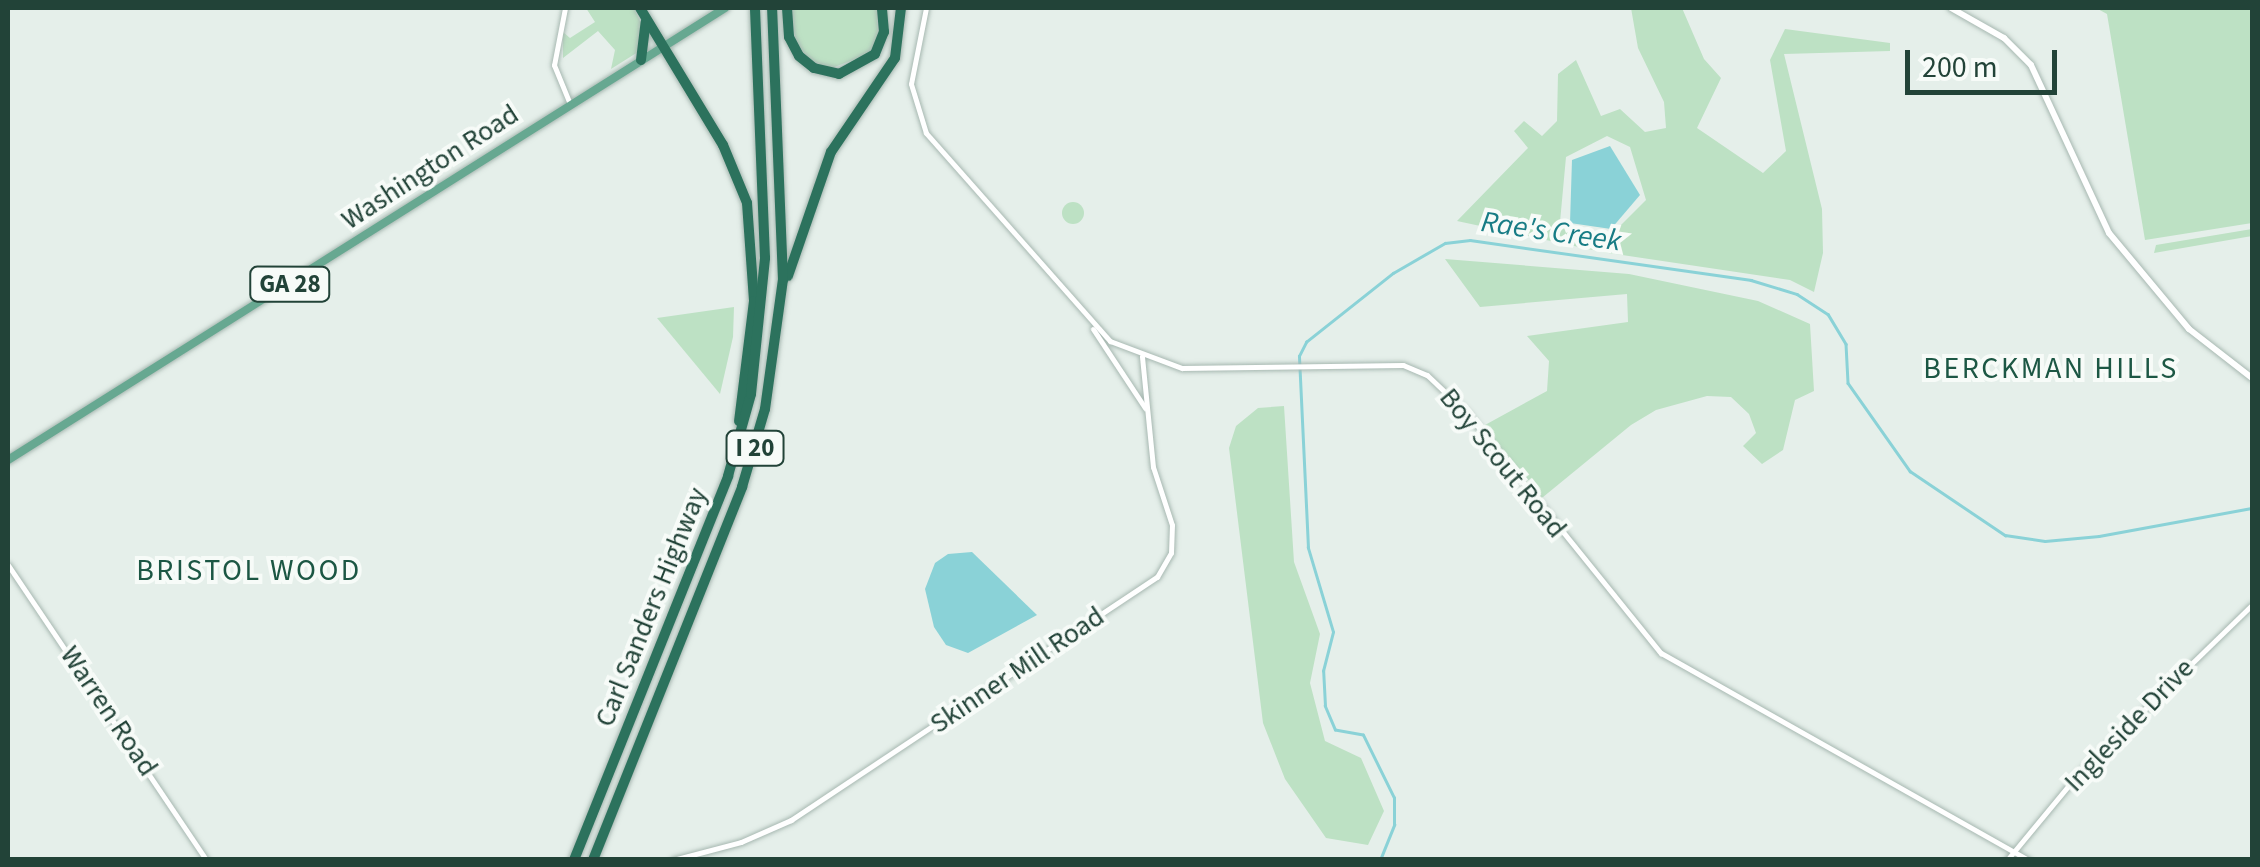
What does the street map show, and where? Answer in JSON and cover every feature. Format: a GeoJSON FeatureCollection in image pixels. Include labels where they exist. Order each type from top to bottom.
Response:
{"type":"FeatureCollection","features":[{"type":"Feature","properties":{"kind":"highway"},"geometry":{"type":"LineString","coordinates":[[640,8],[730,158],[751,219],[752,321],[734,458]]}},
{"type":"Feature","properties":{"kind":"highway","name":"Carl Sanders Highway"},"geometry":{"type":"LineString","coordinates":[[592,860],[742,487],[766,410],[779,327],[772,8]]}},
{"type":"Feature","properties":{"kind":"highway"},"geometry":{"type":"LineString","coordinates":[[787,8],[789,37],[799,56],[814,68],[839,74],[875,54],[884,32],[882,8]]}},
{"type":"Feature","properties":{"kind":"highway"},"geometry":{"type":"LineString","coordinates":[[779,327],[806,210],[840,136],[895,58],[901,8]]}},
{"type":"Feature","properties":{"kind":"highway","name":"Carl Sanders Highway"},"geometry":{"type":"LineString","coordinates":[[574,860],[734,458],[751,394],[764,296],[755,11]]}},
{"type":"Feature","properties":{"kind":"highway"},"geometry":{"type":"LineString","coordinates":[[642,60],[646,21]]}},
{"type":"Feature","properties":{"kind":"main road","name":"Washington Road"},"geometry":{"type":"LineString","coordinates":[[8,460],[724,8]]}},
{"type":"Feature","properties":{"kind":"main road"},"geometry":{"type":"LineString","coordinates":[[1951,8],[2004,38],[2031,66],[2109,233],[2189,329],[2252,378]]}},
{"type":"Feature","properties":{"kind":"street"},"geometry":{"type":"LineString","coordinates":[[565,8],[554,65],[570,104]]}},
{"type":"Feature","properties":{"kind":"street","name":"Boy Scout Road"},"geometry":{"type":"LineString","coordinates":[[926,8],[912,75],[916,117],[1085,319],[1142,357],[1182,368],[1306,363],[1404,365],[1427,374],[1467,413],[1661,653],[2029,860]]}},
{"type":"Feature","properties":{"kind":"street"},"geometry":{"type":"LineString","coordinates":[[1085,319],[1145,409]]}},
{"type":"Feature","properties":{"kind":"street","name":"Skinner Mill Road"},"geometry":{"type":"LineString","coordinates":[[673,860],[741,842],[791,820],[1157,576],[1171,553],[1172,525],[1156,480],[1142,357]]}},
{"type":"Feature","properties":{"kind":"street","name":"Warren Road"},"geometry":{"type":"LineString","coordinates":[[8,565],[206,860]]}},
{"type":"Feature","properties":{"kind":"street","name":"Ingleside Drive"},"geometry":{"type":"LineString","coordinates":[[2007,860],[2128,723],[2252,605]]}},
{"type":"Feature","properties":{"kind":"green space"},"geometry":{"type":"Polygon","coordinates":[[[586,8],[634,8],[644,30],[638,52],[611,69],[615,50],[598,31],[563,58],[563,32],[570,38],[595,22],[586,8]]]}},
{"type":"Feature","properties":{"kind":"green space"},"geometry":{"type":"Polygon","coordinates":[[[791,8],[877,8],[878,35],[869,54],[829,69],[807,58],[795,39],[791,8]]]}},
{"type":"Feature","properties":{"kind":"green space"},"geometry":{"type":"Polygon","coordinates":[[[1631,8],[1682,8],[1704,59],[1721,78],[1697,128],[1763,173],[1786,151],[1770,60],[1785,29],[1890,43],[1890,51],[1784,54],[1822,209],[1823,253],[1814,292],[1790,280],[1602,252],[1457,221],[1528,148],[1514,131],[1524,121],[1542,136],[1557,121],[1558,74],[1576,60],[1601,116],[1620,109],[1645,132],[1666,128],[1664,102],[1638,48],[1631,8]],[[1607,136],[1566,157],[1560,222],[1607,239],[1646,200],[1630,147],[1607,136]]]}},
{"type":"Feature","properties":{"kind":"green space"},"geometry":{"type":"Polygon","coordinates":[[[2096,8],[2252,8],[2252,223],[2145,240],[2107,14],[2096,8]]]}},
{"type":"Feature","properties":{"kind":"green space"},"geometry":{"type":"Polygon","coordinates":[[[1073,202],[1081,205],[1081,221],[1073,224],[1065,221],[1062,213],[1065,205],[1073,202]]]}},
{"type":"Feature","properties":{"kind":"green space"},"geometry":{"type":"Polygon","coordinates":[[[2252,229],[2252,236],[2154,253],[2156,245],[2252,229]]]}},
{"type":"Feature","properties":{"kind":"green space"},"geometry":{"type":"Polygon","coordinates":[[[1445,259],[1629,274],[1758,301],[1810,324],[1814,391],[1795,400],[1783,450],[1762,464],[1743,446],[1756,433],[1749,414],[1731,397],[1707,396],[1656,410],[1631,425],[1537,502],[1485,425],[1547,391],[1549,361],[1527,336],[1628,322],[1627,294],[1480,307],[1445,259]]]}},
{"type":"Feature","properties":{"kind":"green space"},"geometry":{"type":"Polygon","coordinates":[[[734,307],[733,337],[720,394],[657,318],[734,307]]]}},
{"type":"Feature","properties":{"kind":"green space"},"geometry":{"type":"Polygon","coordinates":[[[1284,406],[1294,562],[1320,634],[1310,683],[1325,741],[1361,758],[1384,811],[1368,845],[1326,838],[1285,779],[1263,723],[1229,448],[1236,426],[1258,408],[1284,406]]]}},
{"type":"Feature","properties":{"kind":"water"},"geometry":{"type":"Polygon","coordinates":[[[1610,146],[1640,195],[1611,229],[1570,223],[1572,160],[1610,146]]]}},
{"type":"Feature","properties":{"kind":"water"},"geometry":{"type":"Polygon","coordinates":[[[972,552],[1037,615],[968,653],[946,645],[934,627],[925,589],[935,563],[948,554],[972,552]]]}},
{"type":"Feature","properties":{"kind":"waterway","name":"Rae's Creek"},"geometry":{"type":"LineString","coordinates":[[1380,860],[1394,825],[1394,798],[1363,735],[1335,730],[1325,706],[1323,671],[1333,632],[1308,548],[1299,356],[1306,342],[1393,273],[1445,243],[1470,240],[1751,280],[1797,294],[1828,314],[1846,344],[1848,383],[1910,471],[2005,535],[2045,541],[2099,536],[2252,508]]}},
{"type":"Feature","properties":{"kind":"district","name":"BERCKMAN HILLS"},"geometry":{"type":"Point","coordinates":[2051,369]}},
{"type":"Feature","properties":{"kind":"district","name":"BRISTOL WOOD"},"geometry":{"type":"Point","coordinates":[249,571]}}]}
